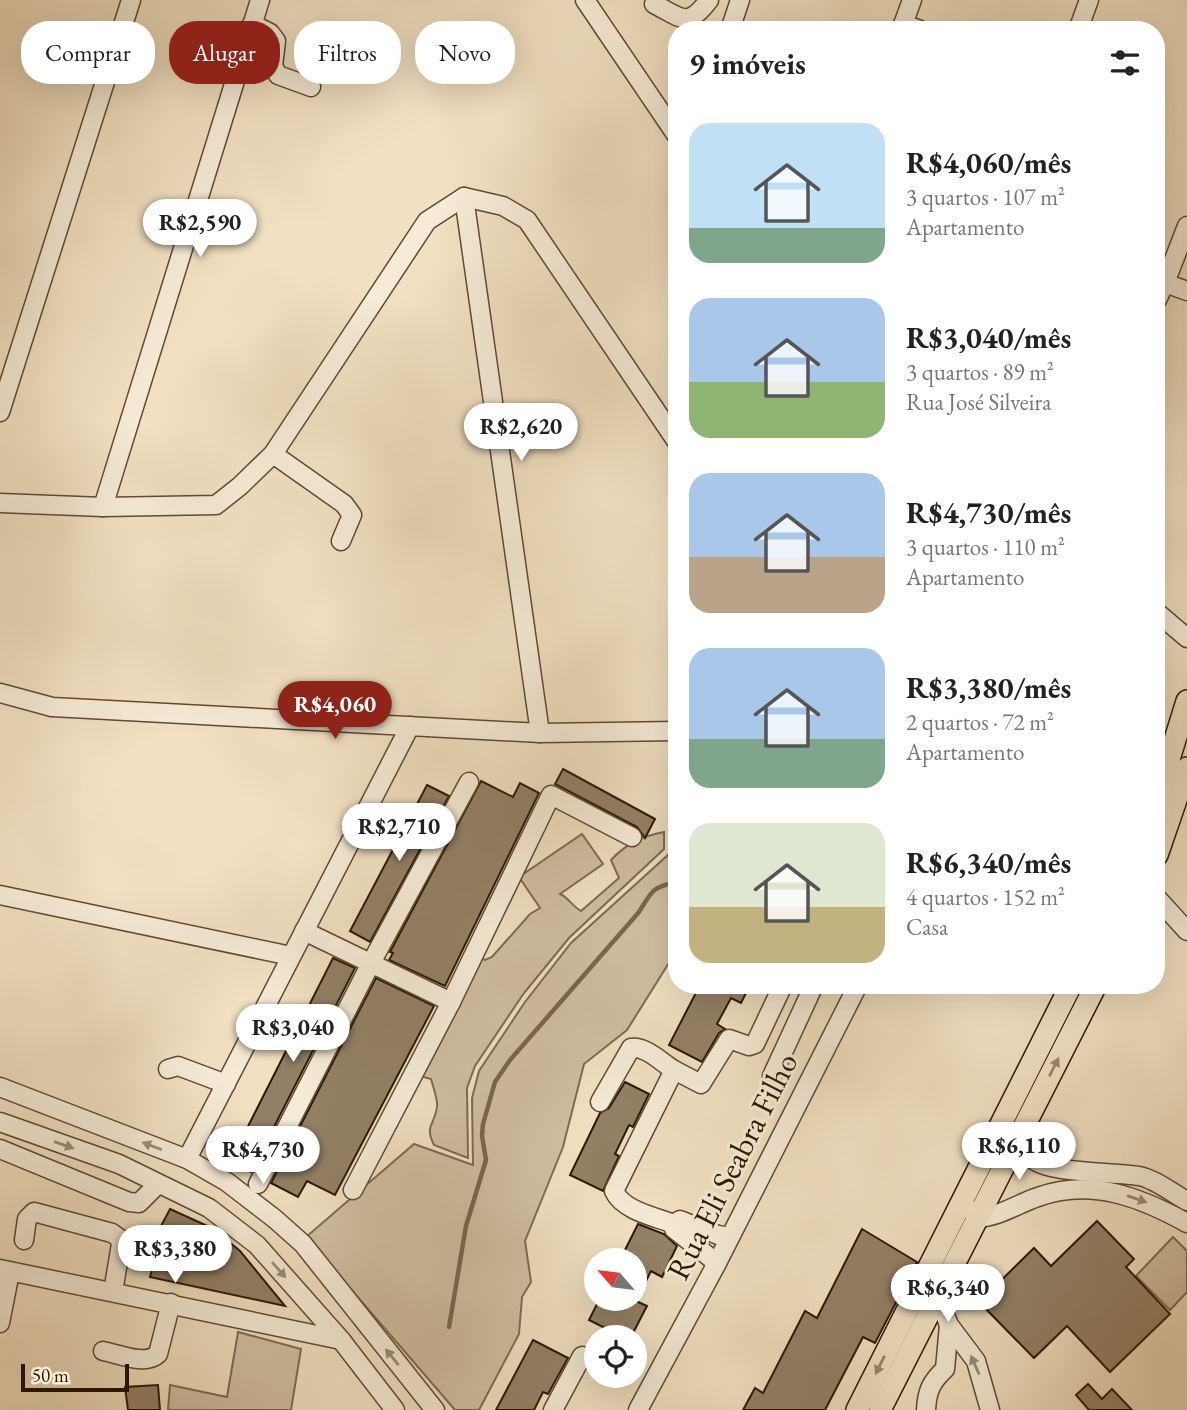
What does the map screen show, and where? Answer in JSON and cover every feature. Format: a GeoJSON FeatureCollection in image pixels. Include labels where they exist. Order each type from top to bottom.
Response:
{"type":"FeatureCollection","features":[{"type":"Feature","properties":{"kind":"main road"},"geometry":{"type":"LineString","coordinates":[[1165,772],[1187,701]]}},
{"type":"Feature","properties":{"kind":"main road"},"geometry":{"type":"LineString","coordinates":[[1165,832],[1187,768]]}},
{"type":"Feature","properties":{"kind":"main road"},"geometry":{"type":"LineString","coordinates":[[857,1410],[1066,994]]}},
{"type":"Feature","properties":{"kind":"main road"},"geometry":{"type":"LineString","coordinates":[[880,1410],[1091,994]]}},
{"type":"Feature","properties":{"kind":"street"},"geometry":{"type":"LineString","coordinates":[[0,412],[131,0]]}},
{"type":"Feature","properties":{"kind":"street"},"geometry":{"type":"LineString","coordinates":[[254,21],[260,0]]}},
{"type":"Feature","properties":{"kind":"street"},"geometry":{"type":"LineString","coordinates":[[586,0],[668,123]]}},
{"type":"Feature","properties":{"kind":"street"},"geometry":{"type":"LineString","coordinates":[[654,4],[689,19],[696,16],[709,0]]}},
{"type":"Feature","properties":{"kind":"street"},"geometry":{"type":"LineString","coordinates":[[733,21],[740,0]]}},
{"type":"Feature","properties":{"kind":"street"},"geometry":{"type":"LineString","coordinates":[[909,21],[912,0]]}},
{"type":"Feature","properties":{"kind":"street"},"geometry":{"type":"LineString","coordinates":[[1081,21],[1089,0]]}},
{"type":"Feature","properties":{"kind":"street"},"geometry":{"type":"LineString","coordinates":[[280,76],[312,87]]}},
{"type":"Feature","properties":{"kind":"street"},"geometry":{"type":"LineString","coordinates":[[103,507],[234,84]]}},
{"type":"Feature","properties":{"kind":"street"},"geometry":{"type":"LineString","coordinates":[[0,503],[103,507],[216,505],[273,454],[427,221],[464,197],[503,206],[527,220],[668,429]]}},
{"type":"Feature","properties":{"kind":"street"},"geometry":{"type":"LineString","coordinates":[[464,197],[540,733]]}},
{"type":"Feature","properties":{"kind":"street"},"geometry":{"type":"LineString","coordinates":[[1187,226],[1166,283],[1187,291]]}},
{"type":"Feature","properties":{"kind":"street"},"geometry":{"type":"LineString","coordinates":[[273,454],[344,504],[352,515],[341,541]]}},
{"type":"Feature","properties":{"kind":"street"},"geometry":{"type":"LineString","coordinates":[[1165,617],[1187,622]]}},
{"type":"Feature","properties":{"kind":"street"},"geometry":{"type":"LineString","coordinates":[[1165,621],[1187,638]]}},
{"type":"Feature","properties":{"kind":"street"},"geometry":{"type":"LineString","coordinates":[[0,692],[52,707],[540,733],[668,731]]}},
{"type":"Feature","properties":{"kind":"street"},"geometry":{"type":"LineString","coordinates":[[187,1159],[410,726]]}},
{"type":"Feature","properties":{"kind":"street"},"geometry":{"type":"LineString","coordinates":[[258,1184],[371,963],[468,782]]}},
{"type":"Feature","properties":{"kind":"street"},"geometry":{"type":"LineString","coordinates":[[353,1190],[451,1002],[551,795],[632,837]]}},
{"type":"Feature","properties":{"kind":"street"},"geometry":{"type":"LineString","coordinates":[[0,895],[291,956]]}},
{"type":"Feature","properties":{"kind":"street"},"geometry":{"type":"LineString","coordinates":[[1165,907],[1187,931]]}},
{"type":"Feature","properties":{"kind":"street"},"geometry":{"type":"LineString","coordinates":[[304,931],[451,1002]]}},
{"type":"Feature","properties":{"kind":"street"},"geometry":{"type":"LineString","coordinates":[[600,1102],[631,1048],[645,1050],[701,1084],[729,1039],[749,1046],[755,1044],[779,994]]}},
{"type":"Feature","properties":{"kind":"street"},"geometry":{"type":"LineString","coordinates":[[772,1076],[810,994]]}},
{"type":"Feature","properties":{"kind":"street","name":"Rua Eli Seabra Filho"},"geometry":{"type":"LineString","coordinates":[[638,1410],[717,1263],[853,994]]}},
{"type":"Feature","properties":{"kind":"street"},"geometry":{"type":"LineString","coordinates":[[168,1069],[178,1066],[226,1084]]}},
{"type":"Feature","properties":{"kind":"street"},"geometry":{"type":"LineString","coordinates":[[674,1070],[614,1191],[617,1197],[631,1207],[674,1224]]}},
{"type":"Feature","properties":{"kind":"street"},"geometry":{"type":"LineString","coordinates":[[0,1087],[187,1159],[226,1182],[303,1244],[435,1410]]}},
{"type":"Feature","properties":{"kind":"street"},"geometry":{"type":"LineString","coordinates":[[0,1122],[118,1164],[209,1209],[257,1245],[341,1340],[395,1410]]}},
{"type":"Feature","properties":{"kind":"street"},"geometry":{"type":"LineString","coordinates":[[1024,1128],[1025,1145],[1034,1161],[1054,1169],[1082,1169],[1142,1177],[1187,1201]]}},
{"type":"Feature","properties":{"kind":"street"},"geometry":{"type":"LineString","coordinates":[[0,1149],[129,1202],[139,1203],[158,1184]]}},
{"type":"Feature","properties":{"kind":"street"},"geometry":{"type":"LineString","coordinates":[[965,1194],[977,1218],[991,1217],[1039,1196],[1075,1189],[1110,1190],[1143,1200],[1187,1223]]}},
{"type":"Feature","properties":{"kind":"street"},"geometry":{"type":"LineString","coordinates":[[24,1240],[27,1219],[34,1212],[112,1233],[119,1238],[121,1244],[113,1292]]}},
{"type":"Feature","properties":{"kind":"street"},"geometry":{"type":"LineString","coordinates":[[674,1224],[680,1220],[730,1237]]}},
{"type":"Feature","properties":{"kind":"street"},"geometry":{"type":"LineString","coordinates":[[674,1224],[674,1229],[717,1263]]}},
{"type":"Feature","properties":{"kind":"street"},"geometry":{"type":"LineString","coordinates":[[0,1323],[5,1270],[341,1340]]}},
{"type":"Feature","properties":{"kind":"street"},"geometry":{"type":"LineString","coordinates":[[938,1297],[949,1325],[976,1361],[990,1410]]}},
{"type":"Feature","properties":{"kind":"street"},"geometry":{"type":"LineString","coordinates":[[103,1351],[152,1359],[158,1354],[171,1303]]}},
{"type":"Feature","properties":{"kind":"street"},"geometry":{"type":"LineString","coordinates":[[926,1410],[927,1392],[934,1379],[945,1369],[949,1325]]}},
{"type":"Feature","properties":{"kind":"street"},"geometry":{"type":"LineString","coordinates":[[553,1410],[582,1356]]}},
{"type":"Feature","properties":{"kind":"shaded area"},"geometry":{"type":"Polygon","coordinates":[[[664,832],[664,849],[569,938],[524,993],[475,1066],[467,1088],[468,1158],[434,1145],[430,1129],[436,1113],[436,1097],[431,1079],[420,1076],[480,958],[485,960],[492,957],[530,914],[540,908],[519,877],[582,834],[603,864],[560,894],[581,911],[619,878],[611,860],[617,854],[635,842],[664,832]]]}},
{"type":"Feature","properties":{"kind":"shaded area"},"geometry":{"type":"Polygon","coordinates":[[[668,855],[668,964],[627,1030],[584,1064],[563,1147],[525,1241],[531,1282],[522,1297],[519,1334],[479,1410],[455,1410],[306,1237],[414,1144],[473,1165],[472,1098],[479,1071],[525,1002],[571,943],[668,855]]]}},
{"type":"Feature","properties":{"kind":"shaded area"},"geometry":{"type":"Polygon","coordinates":[[[1173,1237],[1187,1251],[1187,1292],[1170,1310],[1136,1276],[1173,1237]]]}},
{"type":"Feature","properties":{"kind":"shaded area"},"geometry":{"type":"Polygon","coordinates":[[[238,1332],[301,1349],[291,1410],[168,1410],[170,1385],[227,1397],[238,1332]]]}},
{"type":"Feature","properties":{"kind":"building"},"geometry":{"type":"Polygon","coordinates":[[[563,769],[655,819],[645,838],[637,827],[555,784],[563,769]]]}},
{"type":"Feature","properties":{"kind":"building"},"geometry":{"type":"Polygon","coordinates":[[[481,781],[513,797],[520,783],[539,793],[445,986],[389,960],[393,953],[390,952],[481,781]]]}},
{"type":"Feature","properties":{"kind":"building"},"geometry":{"type":"Polygon","coordinates":[[[427,785],[449,796],[370,942],[350,931],[427,785]]]}},
{"type":"Feature","properties":{"kind":"building"},"geometry":{"type":"Polygon","coordinates":[[[333,958],[355,968],[251,1172],[230,1162],[333,958]]]}},
{"type":"Feature","properties":{"kind":"building"},"geometry":{"type":"Polygon","coordinates":[[[376,978],[434,1006],[335,1195],[307,1181],[298,1197],[271,1183],[376,978]]]}},
{"type":"Feature","properties":{"kind":"building"},"geometry":{"type":"Polygon","coordinates":[[[695,994],[746,994],[741,1003],[731,998],[717,1024],[725,1029],[719,1033],[702,1062],[669,1045],[695,994]]]}},
{"type":"Feature","properties":{"kind":"building"},"geometry":{"type":"Polygon","coordinates":[[[625,1082],[649,1094],[633,1127],[629,1125],[615,1154],[619,1156],[603,1191],[570,1175],[600,1113],[609,1108],[625,1082]]]}},
{"type":"Feature","properties":{"kind":"building"},"geometry":{"type":"Polygon","coordinates":[[[170,1209],[212,1228],[240,1251],[285,1306],[150,1277],[158,1248],[151,1245],[170,1209]]]}},
{"type":"Feature","properties":{"kind":"building"},"geometry":{"type":"Polygon","coordinates":[[[1097,1221],[1134,1259],[1126,1267],[1170,1314],[1110,1372],[1067,1326],[1034,1358],[979,1302],[1034,1248],[1051,1266],[1097,1221]]]}},
{"type":"Feature","properties":{"kind":"building"},"geometry":{"type":"Polygon","coordinates":[[[638,1224],[664,1234],[677,1246],[662,1277],[651,1271],[648,1277],[648,1248],[626,1248],[638,1224]]]}},
{"type":"Feature","properties":{"kind":"building"},"geometry":{"type":"Polygon","coordinates":[[[862,1229],[917,1262],[875,1343],[863,1337],[825,1410],[743,1410],[755,1388],[763,1393],[805,1311],[817,1318],[862,1229]]]}},
{"type":"Feature","properties":{"kind":"building"},"geometry":{"type":"Polygon","coordinates":[[[594,1311],[644,1311],[637,1325],[599,1325],[589,1320],[594,1311]]]}},
{"type":"Feature","properties":{"kind":"building"},"geometry":{"type":"Polygon","coordinates":[[[533,1340],[568,1358],[548,1394],[543,1392],[534,1410],[496,1410],[533,1340]]]}},
{"type":"Feature","properties":{"kind":"building"},"geometry":{"type":"Polygon","coordinates":[[[1088,1384],[1102,1399],[1112,1389],[1132,1410],[1089,1410],[1076,1395],[1088,1384]]]}},
{"type":"Feature","properties":{"kind":"building"},"geometry":{"type":"Polygon","coordinates":[[[158,1385],[160,1410],[128,1410],[125,1387],[158,1385]]]}},
{"type":"Feature","properties":{"kind":"waterway"},"geometry":{"type":"LineString","coordinates":[[449,1327],[466,1226],[486,1160],[483,1124],[495,1082],[510,1060],[639,912],[650,895],[657,888],[668,884]]}}]}
